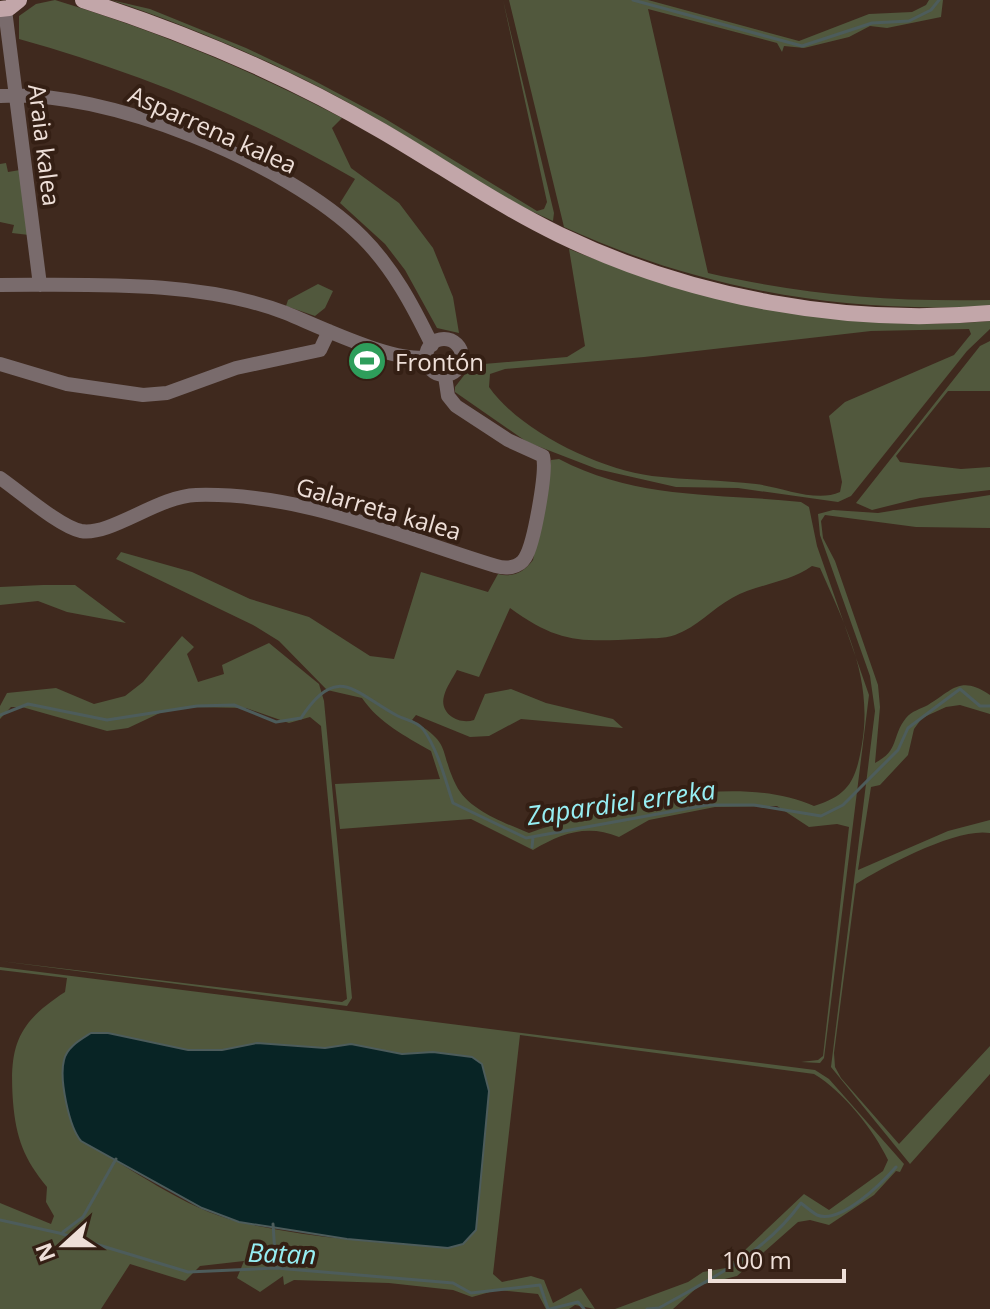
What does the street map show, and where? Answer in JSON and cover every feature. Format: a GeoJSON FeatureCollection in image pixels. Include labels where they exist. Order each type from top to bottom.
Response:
{"type":"FeatureCollection","features":[{"type":"Feature","properties":{"kind":"main road"},"geometry":{"type":"LineString","coordinates":[[2,10],[19,0]]}},
{"type":"Feature","properties":{"kind":"main road"},"geometry":{"type":"LineString","coordinates":[[83,0],[203,43],[311,92],[523,216],[634,266],[726,293],[813,308],[928,316],[990,313]]}},
{"type":"Feature","properties":{"kind":"street","name":"Araia kalea"},"geometry":{"type":"LineString","coordinates":[[2,10],[17,95],[40,285]]}},
{"type":"Feature","properties":{"kind":"street","name":"Asparrena kalea"},"geometry":{"type":"LineString","coordinates":[[0,96],[80,100],[127,113],[219,150],[303,193],[355,231],[383,261],[429,351]]}},
{"type":"Feature","properties":{"kind":"street"},"geometry":{"type":"LineString","coordinates":[[0,285],[229,296],[372,347],[429,351],[447,340],[462,354],[458,369],[445,376],[432,370],[429,351]]}},
{"type":"Feature","properties":{"kind":"street"},"geometry":{"type":"LineString","coordinates":[[0,364],[67,384],[143,395],[167,393],[236,368],[320,350],[329,331]]}},
{"type":"Feature","properties":{"kind":"street","name":"Galarreta kalea"},"geometry":{"type":"LineString","coordinates":[[0,478],[78,530],[101,529],[163,501],[194,495],[216,496],[302,504],[505,569],[519,564],[527,552],[543,456],[508,440],[456,406],[448,396],[445,376]]}},
{"type":"Feature","properties":{"kind":"green space"},"geometry":{"type":"Polygon","coordinates":[[[55,0],[201,52],[342,118],[332,128],[351,168],[399,203],[433,248],[453,297],[459,333],[437,328],[405,270],[385,244],[340,203],[355,179],[275,136],[192,98],[107,66],[19,39],[19,16],[36,4],[55,0]]]}},
{"type":"Feature","properties":{"kind":"green space"},"geometry":{"type":"Polygon","coordinates":[[[111,0],[150,9],[246,48],[313,80],[384,118],[537,211],[544,209],[547,202],[503,0],[554,213],[553,221],[488,187],[384,123],[285,70],[111,0]]]}},
{"type":"Feature","properties":{"kind":"green space"},"geometry":{"type":"Polygon","coordinates":[[[509,0],[648,0],[799,41],[869,14],[912,12],[929,0],[943,0],[941,17],[887,28],[870,26],[849,37],[804,48],[784,46],[782,52],[777,43],[648,9],[708,273],[813,292],[918,300],[990,300],[990,306],[880,306],[772,293],[667,267],[564,227],[509,0]]]}},
{"type":"Feature","properties":{"kind":"green space"},"geometry":{"type":"Polygon","coordinates":[[[6,163],[8,172],[20,170],[29,235],[12,233],[14,225],[0,222],[0,164],[6,163]]]}},
{"type":"Feature","properties":{"kind":"green space"},"geometry":{"type":"Polygon","coordinates":[[[569,249],[671,285],[775,310],[882,323],[990,321],[990,329],[967,351],[851,496],[838,502],[738,488],[676,487],[597,469],[527,442],[455,392],[455,387],[472,365],[567,357],[585,346],[569,249]],[[969,329],[871,331],[644,357],[505,369],[490,374],[489,387],[503,403],[540,433],[608,465],[652,476],[756,484],[810,495],[831,495],[840,492],[842,482],[829,416],[845,402],[954,355],[971,334],[969,329]]]}},
{"type":"Feature","properties":{"kind":"green space"},"geometry":{"type":"Polygon","coordinates":[[[318,284],[333,291],[325,308],[315,316],[286,306],[288,300],[318,284]]]}},
{"type":"Feature","properties":{"kind":"green space"},"geometry":{"type":"Polygon","coordinates":[[[990,341],[990,391],[948,391],[896,456],[900,462],[961,469],[990,467],[990,490],[920,498],[872,510],[856,503],[980,346],[990,341]]]}},
{"type":"Feature","properties":{"kind":"green space"},"geometry":{"type":"Polygon","coordinates":[[[559,459],[618,482],[647,488],[801,502],[809,507],[817,546],[844,624],[820,568],[812,566],[732,598],[690,627],[666,637],[570,638],[542,628],[510,608],[479,677],[457,670],[444,696],[447,713],[462,721],[474,720],[485,694],[511,689],[546,703],[613,719],[623,728],[521,719],[489,736],[470,737],[416,715],[412,720],[439,742],[456,785],[469,802],[488,815],[529,833],[633,803],[710,792],[782,796],[814,806],[843,791],[857,767],[862,744],[864,697],[856,657],[869,695],[824,1058],[820,1063],[801,1062],[818,1060],[823,1056],[849,827],[837,824],[809,827],[777,806],[715,807],[649,820],[619,837],[596,831],[575,832],[533,850],[471,819],[340,829],[335,784],[440,779],[431,751],[384,722],[362,698],[327,690],[279,641],[253,625],[116,559],[121,552],[192,572],[250,599],[309,617],[370,656],[394,659],[421,572],[488,592],[498,574],[518,573],[533,560],[551,460],[559,459]]]}},
{"type":"Feature","properties":{"kind":"green space"},"geometry":{"type":"Polygon","coordinates":[[[990,495],[990,528],[916,527],[825,515],[821,521],[823,538],[835,561],[878,685],[880,707],[875,763],[892,748],[901,725],[913,712],[964,685],[990,695],[990,714],[960,705],[946,707],[922,718],[914,729],[908,755],[880,785],[871,787],[858,870],[948,831],[990,820],[990,833],[976,833],[941,842],[902,858],[856,884],[834,1053],[835,1067],[841,1078],[899,1144],[990,1046],[990,1074],[910,1164],[831,1067],[875,711],[870,676],[820,535],[818,514],[833,510],[878,513],[990,495]]]}},
{"type":"Feature","properties":{"kind":"green space"},"geometry":{"type":"Polygon","coordinates":[[[75,585],[126,623],[67,612],[38,601],[0,605],[0,587],[75,585]]]}},
{"type":"Feature","properties":{"kind":"green space"},"geometry":{"type":"Polygon","coordinates":[[[182,636],[194,647],[187,654],[198,682],[224,674],[222,665],[269,643],[319,684],[324,701],[352,998],[347,1006],[0,961],[342,1002],[347,999],[321,726],[310,717],[289,723],[246,708],[190,707],[162,712],[128,728],[107,731],[22,707],[11,707],[0,719],[0,706],[7,693],[56,688],[94,704],[125,696],[143,682],[182,636]]]}},
{"type":"Feature","properties":{"kind":"green space"},"geometry":{"type":"Polygon","coordinates":[[[0,967],[815,1070],[829,1079],[904,1164],[900,1172],[896,1171],[874,1195],[829,1225],[810,1220],[798,1222],[737,1276],[700,1285],[673,1309],[615,1309],[688,1282],[703,1272],[726,1268],[804,1194],[829,1210],[883,1171],[888,1160],[857,1112],[814,1074],[520,1035],[493,1274],[502,1282],[531,1276],[544,1280],[553,1303],[581,1288],[595,1309],[575,1305],[569,1309],[546,1309],[538,1294],[497,1290],[472,1297],[453,1290],[389,1283],[294,1280],[284,1285],[283,1276],[260,1292],[237,1278],[244,1261],[200,1266],[185,1281],[130,1264],[101,1309],[0,1309],[0,1203],[51,1224],[54,1216],[46,1202],[47,1187],[22,1148],[16,1127],[12,1082],[15,1051],[26,1026],[36,1014],[65,992],[67,978],[0,970],[0,967]],[[108,1033],[69,1050],[63,1084],[71,1120],[81,1141],[178,1198],[240,1222],[291,1232],[370,1241],[448,1248],[463,1244],[433,1052],[402,1054],[351,1044],[325,1048],[257,1043],[222,1050],[188,1050],[108,1033]]]}},
{"type":"Feature","properties":{"kind":"water"},"geometry":{"type":"Polygon","coordinates":[[[91,1033],[108,1033],[188,1050],[222,1050],[257,1043],[325,1048],[351,1044],[402,1054],[433,1052],[472,1057],[482,1064],[489,1091],[476,1230],[463,1244],[448,1248],[347,1239],[239,1222],[202,1208],[81,1141],[66,1102],[63,1068],[68,1051],[91,1033]]]}},
{"type":"Feature","properties":{"kind":"waterway"},"geometry":{"type":"LineString","coordinates":[[633,0],[802,46],[872,23],[909,21],[931,10],[939,0]]}},
{"type":"Feature","properties":{"kind":"waterway","name":"Zapardiel erreka"},"geometry":{"type":"LineString","coordinates":[[0,715],[28,704],[107,720],[197,706],[234,705],[276,722],[301,718],[325,691],[347,687],[423,729],[437,755],[453,803],[526,838],[707,805],[754,805],[821,816],[843,805],[898,750],[908,728],[960,689],[980,706],[990,706]]}},
{"type":"Feature","properties":{"kind":"waterway"},"geometry":{"type":"LineString","coordinates":[[532,847],[533,837]]}},
{"type":"Feature","properties":{"kind":"waterway"},"geometry":{"type":"LineString","coordinates":[[63,1232],[83,1217],[116,1159]]}},
{"type":"Feature","properties":{"kind":"waterway"},"geometry":{"type":"LineString","coordinates":[[647,1309],[659,1308],[754,1251],[801,1203],[817,1215],[837,1214],[860,1201],[896,1167]]}},
{"type":"Feature","properties":{"kind":"waterway","name":"Batan"},"geometry":{"type":"LineString","coordinates":[[0,1220],[59,1233],[188,1272],[276,1268],[453,1283],[471,1293],[540,1285],[548,1309]]}},
{"type":"Feature","properties":{"kind":"waterway"},"geometry":{"type":"LineString","coordinates":[[273,1224],[276,1268]]}},
{"type":"Feature","properties":{"kind":"waterway","name":"Batan"},"geometry":{"type":"LineString","coordinates":[[550,1309],[578,1302],[584,1309]]}},
{"type":"Feature","properties":{"kind":"place","name":"Frontón"},"geometry":{"type":"Point","coordinates":[367,361]}}]}
